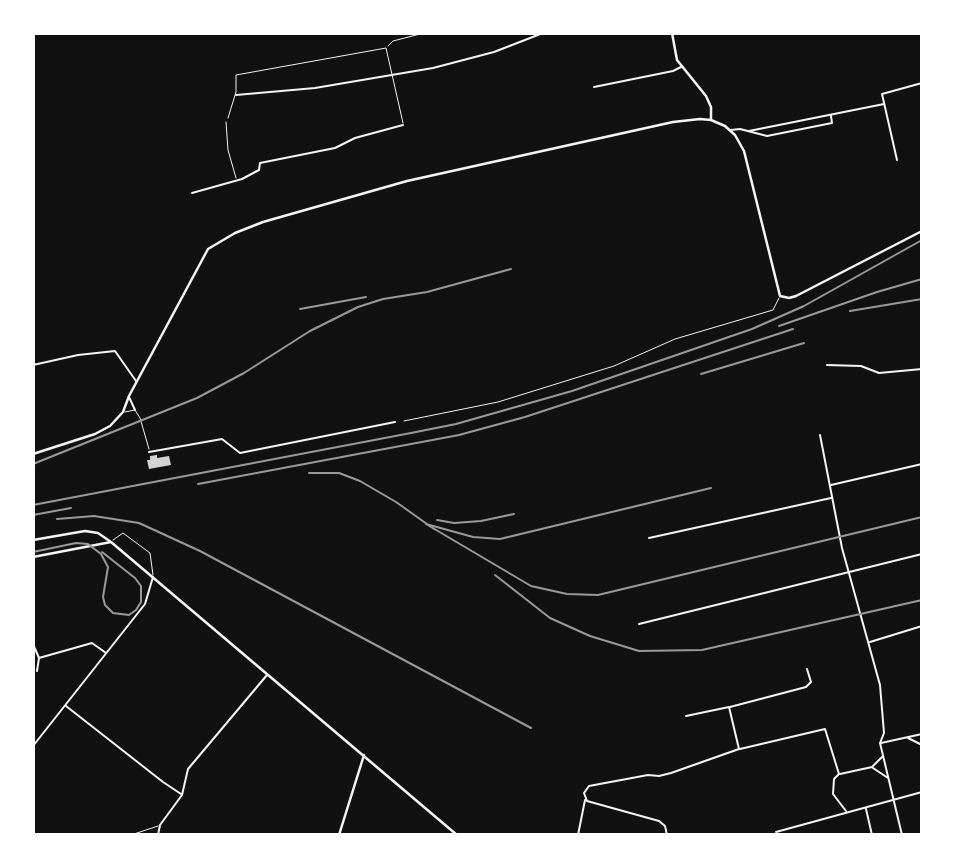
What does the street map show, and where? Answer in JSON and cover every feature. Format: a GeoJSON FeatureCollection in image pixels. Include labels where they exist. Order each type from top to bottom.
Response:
{"type":"FeatureCollection","features":[{"type":"Feature","properties":{"kind":"street"},"geometry":{"type":"LineString","coordinates":[[236,95],[315,88],[433,68],[480,56],[543,33]]}},
{"type":"Feature","properties":{"kind":"street"},"geometry":{"type":"LineString","coordinates":[[672,33],[681,67],[695,80],[706,96],[711,107],[711,120]]}},
{"type":"Feature","properties":{"kind":"street"},"geometry":{"type":"LineString","coordinates":[[594,87],[673,71],[681,67]]}},
{"type":"Feature","properties":{"kind":"street"},"geometry":{"type":"LineString","coordinates":[[897,160],[882,93],[922,83]]}},
{"type":"Feature","properties":{"kind":"street"},"geometry":{"type":"LineString","coordinates":[[749,131],[884,104]]}},
{"type":"Feature","properties":{"kind":"street"},"geometry":{"type":"LineString","coordinates":[[730,130],[767,136],[832,123],[831,114]]}},
{"type":"Feature","properties":{"kind":"street"},"geometry":{"type":"LineString","coordinates":[[33,454],[95,434],[110,426],[123,412],[136,382],[208,249],[235,233],[263,222],[407,181],[673,122],[711,120],[730,130],[740,142],[748,162],[780,296],[796,296],[922,231]]}},
{"type":"Feature","properties":{"kind":"street"},"geometry":{"type":"LineString","coordinates":[[192,194],[237,181],[259,170],[260,163],[335,148],[355,138],[404,125]]}},
{"type":"Feature","properties":{"kind":"street"},"geometry":{"type":"LineString","coordinates":[[33,365],[78,355],[115,351],[136,382]]}},
{"type":"Feature","properties":{"kind":"street"},"geometry":{"type":"LineString","coordinates":[[827,365],[861,366],[879,373],[922,369]]}},
{"type":"Feature","properties":{"kind":"street"},"geometry":{"type":"LineString","coordinates":[[129,396],[135,410]]}},
{"type":"Feature","properties":{"kind":"street"},"geometry":{"type":"LineString","coordinates":[[149,452],[222,439],[240,453],[395,422]]}},
{"type":"Feature","properties":{"kind":"street"},"geometry":{"type":"LineString","coordinates":[[820,435],[849,571],[880,685],[884,711],[884,733],[880,743],[902,835]]}},
{"type":"Feature","properties":{"kind":"street"},"geometry":{"type":"LineString","coordinates":[[830,485],[922,464]]}},
{"type":"Feature","properties":{"kind":"street"},"geometry":{"type":"LineString","coordinates":[[649,538],[832,498]]}},
{"type":"Feature","properties":{"kind":"street"},"geometry":{"type":"LineString","coordinates":[[33,540],[85,531],[98,533],[111,542],[457,835]]}},
{"type":"Feature","properties":{"kind":"street"},"geometry":{"type":"LineString","coordinates":[[33,557],[111,542]]}},
{"type":"Feature","properties":{"kind":"street"},"geometry":{"type":"LineString","coordinates":[[639,624],[922,554]]}},
{"type":"Feature","properties":{"kind":"street"},"geometry":{"type":"LineString","coordinates":[[33,746],[145,604],[153,577]]}},
{"type":"Feature","properties":{"kind":"street"},"geometry":{"type":"LineString","coordinates":[[869,642],[922,626]]}},
{"type":"Feature","properties":{"kind":"street"},"geometry":{"type":"LineString","coordinates":[[39,658],[92,643],[106,653]]}},
{"type":"Feature","properties":{"kind":"street"},"geometry":{"type":"LineString","coordinates":[[33,644],[39,658],[37,671]]}},
{"type":"Feature","properties":{"kind":"street"},"geometry":{"type":"LineString","coordinates":[[686,716],[806,687],[811,682],[807,669]]}},
{"type":"Feature","properties":{"kind":"street"},"geometry":{"type":"LineString","coordinates":[[158,835],[160,825],[182,795],[188,769],[268,674]]}},
{"type":"Feature","properties":{"kind":"street"},"geometry":{"type":"LineString","coordinates":[[65,705],[182,795]]}},
{"type":"Feature","properties":{"kind":"street"},"geometry":{"type":"LineString","coordinates":[[729,707],[739,749]]}},
{"type":"Feature","properties":{"kind":"street"},"geometry":{"type":"LineString","coordinates":[[578,835],[584,793],[589,786],[648,775],[659,776],[739,749],[825,729],[839,774]]}},
{"type":"Feature","properties":{"kind":"street"},"geometry":{"type":"LineString","coordinates":[[880,743],[922,734]]}},
{"type":"Feature","properties":{"kind":"street"},"geometry":{"type":"LineString","coordinates":[[907,737],[922,745]]}},
{"type":"Feature","properties":{"kind":"street"},"geometry":{"type":"LineString","coordinates":[[339,835],[364,755]]}},
{"type":"Feature","properties":{"kind":"street"},"geometry":{"type":"LineString","coordinates":[[846,811],[833,794],[834,779],[839,774],[872,767],[883,755]]}},
{"type":"Feature","properties":{"kind":"street"},"geometry":{"type":"LineString","coordinates":[[872,767],[889,779]]}},
{"type":"Feature","properties":{"kind":"street"},"geometry":{"type":"LineString","coordinates":[[776,832],[922,792]]}},
{"type":"Feature","properties":{"kind":"street"},"geometry":{"type":"LineString","coordinates":[[585,799],[659,821],[666,826],[667,835]]}},
{"type":"Feature","properties":{"kind":"street"},"geometry":{"type":"LineString","coordinates":[[865,807],[872,835]]}},
{"type":"Feature","properties":{"kind":"street"},"geometry":{"type":"LineString","coordinates":[[791,827],[793,835]]}},
{"type":"Feature","properties":{"kind":"lane"},"geometry":{"type":"LineString","coordinates":[[228,118],[236,95],[236,75],[386,48],[393,41],[424,33]]}},
{"type":"Feature","properties":{"kind":"lane"},"geometry":{"type":"LineString","coordinates":[[386,48],[404,125]]}},
{"type":"Feature","properties":{"kind":"lane"},"geometry":{"type":"LineString","coordinates":[[226,122],[228,150],[237,181]]}},
{"type":"Feature","properties":{"kind":"lane"},"geometry":{"type":"LineString","coordinates":[[404,421],[498,402],[614,366],[674,339],[772,310],[780,296]]}},
{"type":"Feature","properties":{"kind":"lane"},"geometry":{"type":"LineString","coordinates":[[123,412],[135,410],[142,422],[149,452]]}},
{"type":"Feature","properties":{"kind":"lane"},"geometry":{"type":"LineString","coordinates":[[111,542],[123,533],[138,543],[150,553],[153,577]]}},
{"type":"Feature","properties":{"kind":"lane"},"geometry":{"type":"LineString","coordinates":[[131,835],[160,825]]}},
{"type":"Feature","properties":{"kind":"building"},"geometry":{"type":"Polygon","coordinates":[[[157,455],[157,458],[169,456],[171,465],[149,469],[147,460],[150,460],[150,456],[157,455]]]}},
{"type":"Feature","properties":{"kind":"tram line"},"geometry":{"type":"LineString","coordinates":[[33,552],[76,543],[88,544],[101,554],[108,567],[103,597],[105,605],[113,613],[129,615],[141,602],[141,586],[102,552]]}},
{"type":"Feature","properties":{"kind":"railway"},"geometry":{"type":"LineString","coordinates":[[33,505],[456,424],[572,391],[752,329],[804,306],[922,240]]}},
{"type":"Feature","properties":{"kind":"railway"},"geometry":{"type":"LineString","coordinates":[[33,464],[197,398],[244,373],[310,331],[358,307],[511,269]]}},
{"type":"Feature","properties":{"kind":"railway"},"geometry":{"type":"LineString","coordinates":[[779,326],[922,279]]}},
{"type":"Feature","properties":{"kind":"railway"},"geometry":{"type":"LineString","coordinates":[[300,309],[366,297]]}},
{"type":"Feature","properties":{"kind":"railway"},"geometry":{"type":"LineString","coordinates":[[850,311],[922,299]]}},
{"type":"Feature","properties":{"kind":"railway"},"geometry":{"type":"LineString","coordinates":[[198,484],[459,435],[525,417],[793,329]]}},
{"type":"Feature","properties":{"kind":"railway"},"geometry":{"type":"LineString","coordinates":[[701,374],[804,343]]}},
{"type":"Feature","properties":{"kind":"railway"},"geometry":{"type":"LineString","coordinates":[[309,473],[339,473],[360,481],[434,529]]}},
{"type":"Feature","properties":{"kind":"railway"},"geometry":{"type":"LineString","coordinates":[[711,488],[500,539],[473,537],[426,524],[531,586],[567,594],[598,595],[922,517]]}},
{"type":"Feature","properties":{"kind":"railway"},"geometry":{"type":"LineString","coordinates":[[33,515],[71,508]]}},
{"type":"Feature","properties":{"kind":"railway"},"geometry":{"type":"LineString","coordinates":[[437,520],[454,523],[481,521],[514,514]]}},
{"type":"Feature","properties":{"kind":"railway"},"geometry":{"type":"LineString","coordinates":[[57,519],[94,516],[139,523],[200,551],[531,728]]}},
{"type":"Feature","properties":{"kind":"railway"},"geometry":{"type":"LineString","coordinates":[[495,575],[550,618],[590,636],[639,651],[702,650],[922,600]]}}]}
